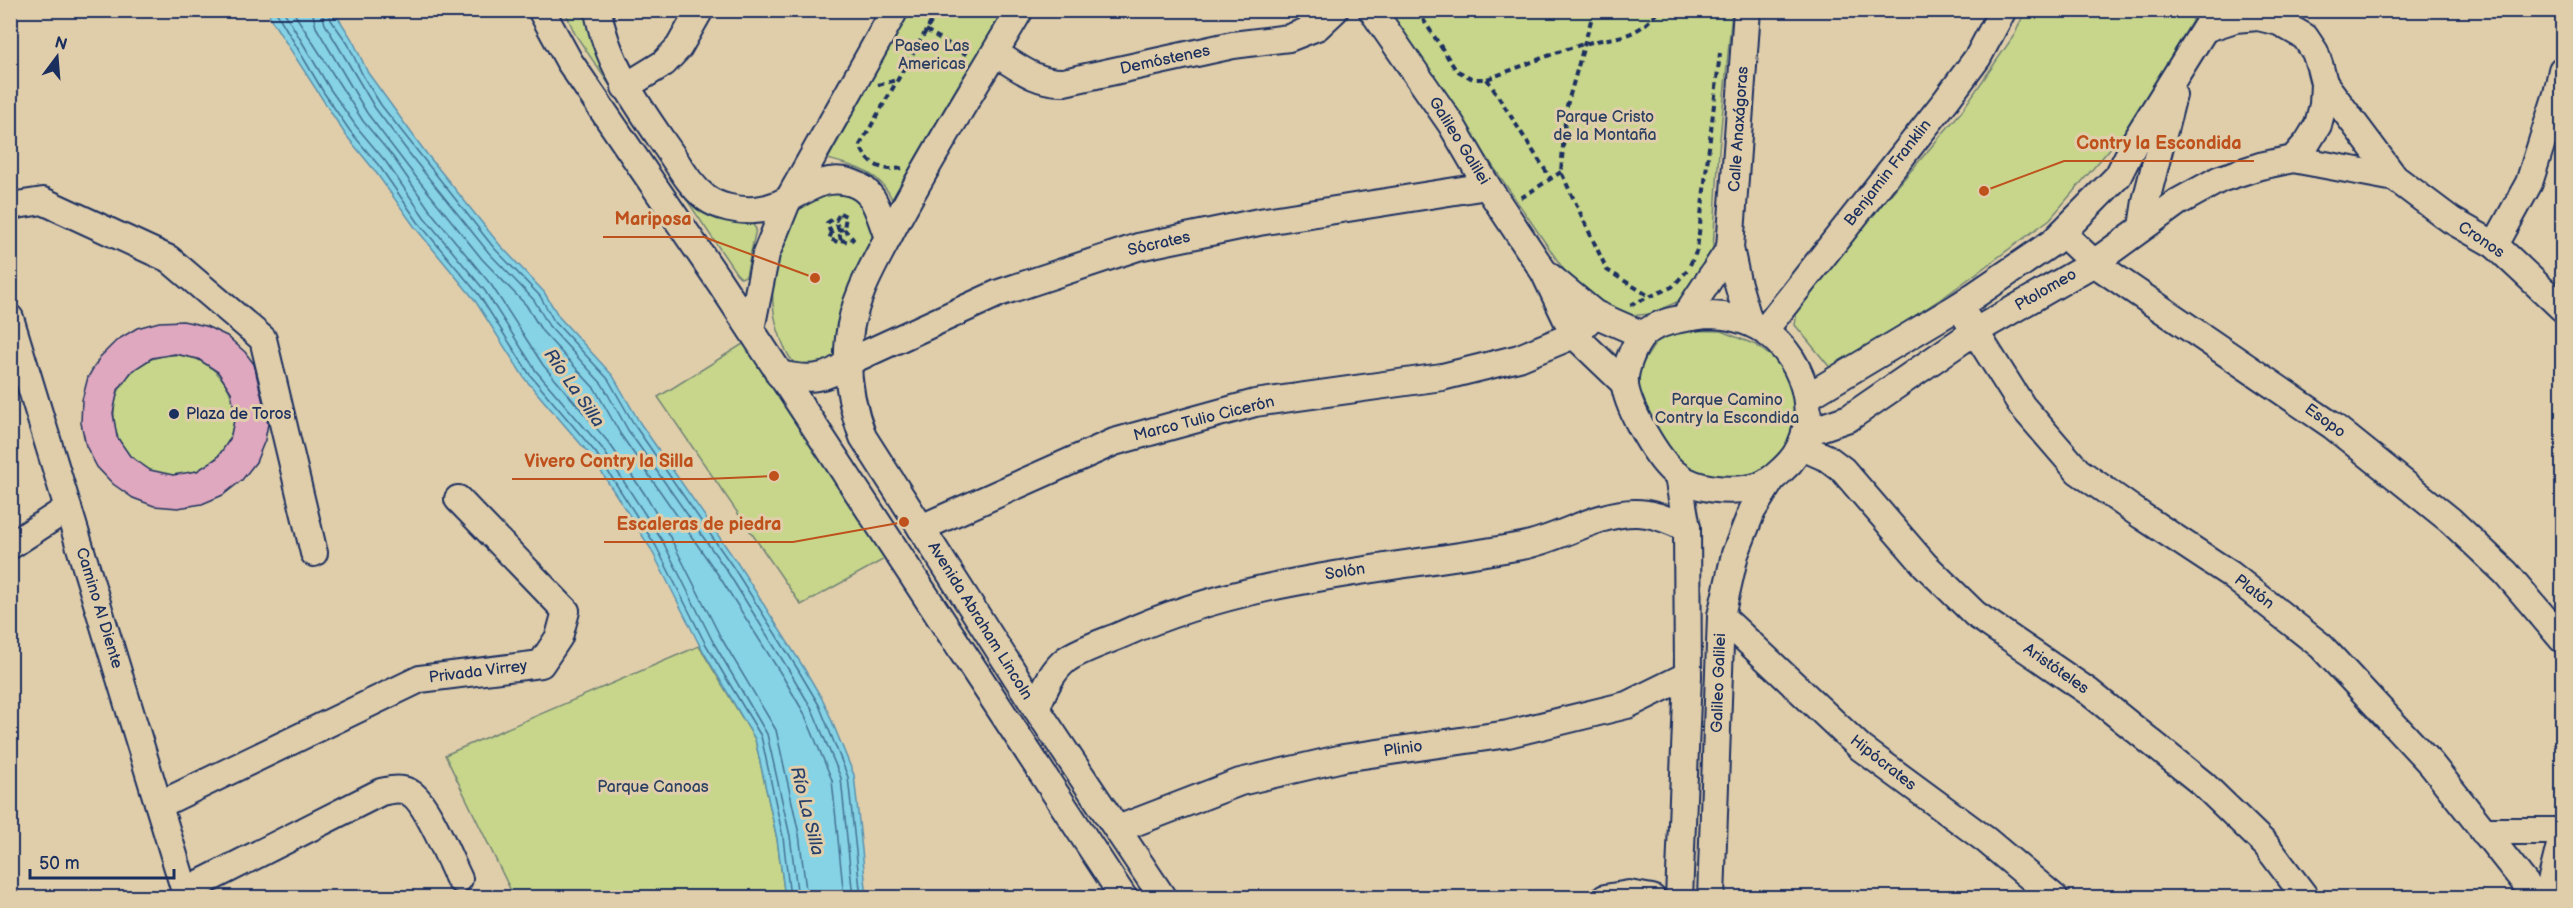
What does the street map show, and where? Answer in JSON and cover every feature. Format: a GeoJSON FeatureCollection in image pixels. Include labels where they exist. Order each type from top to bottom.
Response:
{"type":"FeatureCollection","features":[{"type":"Feature","properties":{"kind":"street","name":"Avenida Abraham Lincoln"},"geometry":{"type":"LineString","coordinates":[[541,10],[570,61],[751,329],[1124,897]]}},
{"type":"Feature","properties":{"kind":"street"},"geometry":{"type":"LineString","coordinates":[[598,10],[625,87],[693,186],[708,200],[728,207],[755,210],[787,202],[814,184],[839,180],[854,183],[870,194],[876,203],[888,237]]}},
{"type":"Feature","properties":{"kind":"street"},"geometry":{"type":"LineString","coordinates":[[625,87],[664,63],[679,47],[700,10]]}},
{"type":"Feature","properties":{"kind":"street"},"geometry":{"type":"LineString","coordinates":[[751,329],[766,254],[787,202],[895,10]]}},
{"type":"Feature","properties":{"kind":"street","name":"Avenida Abraham Lincoln"},"geometry":{"type":"LineString","coordinates":[[1020,10],[921,176],[861,290],[853,314],[849,339],[851,404],[863,437],[1036,708],[1163,897]]}},
{"type":"Feature","properties":{"kind":"street","name":"Demóstenes"},"geometry":{"type":"LineString","coordinates":[[991,60],[1035,79],[1049,83],[1064,82],[1233,45],[1289,38],[1317,27],[1335,10]]}},
{"type":"Feature","properties":{"kind":"street","name":"Galileo Galilei"},"geometry":{"type":"LineString","coordinates":[[1372,10],[1451,124],[1487,186],[1517,205],[1544,272],[1574,335],[1625,384]]}},
{"type":"Feature","properties":{"kind":"street","name":"Benjamin Franklin"},"geometry":{"type":"LineString","coordinates":[[1756,326],[1947,99],[1978,57],[2003,10]]}},
{"type":"Feature","properties":{"kind":"street"},"geometry":{"type":"LineString","coordinates":[[2142,227],[2178,202],[2220,179],[2260,166],[2293,159],[2307,143],[2318,125],[2324,84],[2315,52],[2305,37],[2301,10]]}},
{"type":"Feature","properties":{"kind":"street","name":"Calle Anaxágoras"},"geometry":{"type":"LineString","coordinates":[[1751,13],[1730,248],[1737,281],[1756,326]]}},
{"type":"Feature","properties":{"kind":"street"},"geometry":{"type":"LineString","coordinates":[[2212,19],[2258,17],[2279,22],[2305,37]]}},
{"type":"Feature","properties":{"kind":"street","name":"Ptolomeo"},"geometry":{"type":"LineString","coordinates":[[1807,397],[1959,306],[2053,242],[2118,176],[2180,66],[2212,19]]}},
{"type":"Feature","properties":{"kind":"street","name":"Ptolomeo"},"geometry":{"type":"LineString","coordinates":[[1804,440],[1849,418],[1974,332],[2094,263],[2142,227],[2148,192],[2180,66]]}},
{"type":"Feature","properties":{"kind":"street"},"geometry":{"type":"LineString","coordinates":[[2494,245],[2529,183],[2558,94],[2562,70]]}},
{"type":"Feature","properties":{"kind":"street","name":"Cronos"},"geometry":{"type":"LineString","coordinates":[[2324,84],[2395,178],[2451,220],[2494,245],[2562,309]]}},
{"type":"Feature","properties":{"kind":"street","name":"Cronos"},"geometry":{"type":"LineString","coordinates":[[2293,159],[2395,178]]}},
{"type":"Feature","properties":{"kind":"street","name":"Sócrates"},"geometry":{"type":"LineString","coordinates":[[779,374],[802,380],[814,379],[839,370],[848,362],[999,293],[1138,248],[1258,222],[1487,186]]}},
{"type":"Feature","properties":{"kind":"street"},"geometry":{"type":"LineString","coordinates":[[10,206],[43,201],[169,259],[263,339],[314,553]]}},
{"type":"Feature","properties":{"kind":"street","name":"Esopo"},"geometry":{"type":"LineString","coordinates":[[2062,233],[2094,263],[2333,426],[2450,520],[2506,573],[2562,639]]}},
{"type":"Feature","properties":{"kind":"street","name":"Calle Anaxágoras"},"geometry":{"type":"LineString","coordinates":[[1684,318],[1730,248]]}},
{"type":"Feature","properties":{"kind":"street","name":"Galileo Galilei"},"geometry":{"type":"LineString","coordinates":[[1544,272],[1595,314],[1643,335]]}},
{"type":"Feature","properties":{"kind":"street","name":"Platón"},"geometry":{"type":"LineString","coordinates":[[1959,306],[2022,406],[2078,471],[2230,574],[2321,646],[2431,764],[2537,897]]}},
{"type":"Feature","properties":{"kind":"street","name":"Marco Tulio Cicerón"},"geometry":{"type":"LineString","coordinates":[[921,528],[1114,442],[1255,402],[1442,378],[1519,358],[1574,335],[1595,314]]}},
{"type":"Feature","properties":{"kind":"street"},"geometry":{"type":"LineString","coordinates":[[1722,315],[1756,326],[1781,345],[1796,365],[1807,397],[1804,440],[1797,457],[1772,479],[1754,488],[1731,490],[1703,486],[1678,476],[1659,457],[1631,403],[1625,384],[1628,366],[1643,335],[1663,324],[1684,318],[1722,315]]}},
{"type":"Feature","properties":{"kind":"street","name":"Camino Al Diente"},"geometry":{"type":"LineString","coordinates":[[10,318],[186,894]]}},
{"type":"Feature","properties":{"kind":"street","name":"Aristóteles"},"geometry":{"type":"LineString","coordinates":[[1804,440],[1843,470],[1925,565],[1975,614],[2089,692],[2203,784],[2266,845],[2306,897]]}},
{"type":"Feature","properties":{"kind":"street","name":"Galileo Galilei"},"geometry":{"type":"LineString","coordinates":[[1678,476],[1687,528],[1688,675],[1679,897]]}},
{"type":"Feature","properties":{"kind":"street","name":"Galileo Galilei"},"geometry":{"type":"LineString","coordinates":[[1711,897],[1721,616],[1735,554],[1752,511],[1772,479]]}},
{"type":"Feature","properties":{"kind":"street","name":"Privada Virrey"},"geometry":{"type":"LineString","coordinates":[[159,806],[420,679],[540,664],[559,637],[566,611],[458,499]]}},
{"type":"Feature","properties":{"kind":"street"},"geometry":{"type":"LineString","coordinates":[[10,546],[68,508]]}},
{"type":"Feature","properties":{"kind":"street","name":"Solón"},"geometry":{"type":"LineString","coordinates":[[1036,708],[1054,671],[1068,659],[1147,623],[1251,590],[1332,574],[1525,545],[1611,517],[1634,513],[1655,515],[1687,528]]}},
{"type":"Feature","properties":{"kind":"street","name":"Hipócrates"},"geometry":{"type":"LineString","coordinates":[[1721,616],[1861,748],[1986,840],[2055,897]]}},
{"type":"Feature","properties":{"kind":"street","name":"Plinio"},"geometry":{"type":"LineString","coordinates":[[1118,829],[1240,782],[1343,758],[1508,734],[1627,705],[1688,675]]}},
{"type":"Feature","properties":{"kind":"street"},"geometry":{"type":"LineString","coordinates":[[186,894],[381,792],[396,789],[411,793],[422,804],[459,879]]}},
{"type":"Feature","properties":{"kind":"street"},"geometry":{"type":"LineString","coordinates":[[2483,831],[2562,831]]}},
{"type":"Feature","properties":{"kind":"street"},"geometry":{"type":"LineString","coordinates":[[2547,897],[2562,837]]}},
{"type":"Feature","properties":{"kind":"street"},"geometry":{"type":"LineString","coordinates":[[1605,897],[1629,894],[1652,897]]}},
{"type":"Feature","properties":{"kind":"path"},"geometry":{"type":"LineString","coordinates":[[904,168],[891,170],[873,164],[864,156],[860,145],[938,10]]}},
{"type":"Feature","properties":{"kind":"path"},"geometry":{"type":"LineString","coordinates":[[1417,10],[1456,70],[1473,79],[1486,79],[1585,44],[1623,37],[1647,25],[1659,10]]}},
{"type":"Feature","properties":{"kind":"path"},"geometry":{"type":"LineString","coordinates":[[1594,10],[1566,109],[1561,172],[1607,270],[1650,297]]}},
{"type":"Feature","properties":{"kind":"path"},"geometry":{"type":"LineString","coordinates":[[927,30],[991,60]]}},
{"type":"Feature","properties":{"kind":"path"},"geometry":{"type":"LineString","coordinates":[[1621,304],[1629,306],[1672,287],[1688,269],[1697,250],[1720,49]]}},
{"type":"Feature","properties":{"kind":"path"},"geometry":{"type":"LineString","coordinates":[[1486,79],[1551,179]]}},
{"type":"Feature","properties":{"kind":"path"},"geometry":{"type":"LineString","coordinates":[[1514,188],[1517,205],[1561,172]]}},
{"type":"Feature","properties":{"kind":"path"},"geometry":{"type":"LineString","coordinates":[[832,232],[830,240],[837,243],[841,240],[849,242],[853,239],[846,228],[845,214],[840,213],[836,220],[841,240]]}},
{"type":"Feature","properties":{"kind":"path"},"geometry":{"type":"LineString","coordinates":[[832,232],[828,230],[827,224],[832,219],[836,220]]}},
{"type":"Feature","properties":{"kind":"path"},"geometry":{"type":"LineString","coordinates":[[832,232],[846,228]]}},
{"type":"Feature","properties":{"kind":"green space"},"geometry":{"type":"Polygon","coordinates":[[[565,11],[586,11],[709,210],[752,223],[756,229],[746,276],[741,278],[736,273],[575,34],[565,11]]]}},
{"type":"Feature","properties":{"kind":"green space","name":"Paseo Las Americas"},"geometry":{"type":"Polygon","coordinates":[[[910,11],[1006,11],[893,201],[881,183],[867,172],[828,159],[910,11]]]}},
{"type":"Feature","properties":{"kind":"green space","name":"Parque Cristo de la Montaña"},"geometry":{"type":"Polygon","coordinates":[[[1387,11],[1732,11],[1719,150],[1713,249],[1708,267],[1686,298],[1650,314],[1628,316],[1581,295],[1387,11]]]}},
{"type":"Feature","properties":{"kind":"green space"},"geometry":{"type":"Polygon","coordinates":[[[2025,11],[2198,11],[2136,118],[2050,219],[1944,297],[1832,370],[1795,325],[1798,303],[1961,112],[2015,34],[2025,11]]]}},
{"type":"Feature","properties":{"kind":"green space"},"geometry":{"type":"Polygon","coordinates":[[[819,192],[858,193],[878,235],[840,352],[830,367],[805,372],[790,358],[781,339],[774,310],[773,282],[779,254],[800,205],[808,197],[819,192]]]}},
{"type":"Feature","properties":{"kind":"green space","name":"Parque Camino Contry la Escondida"},"geometry":{"type":"Polygon","coordinates":[[[1664,330],[1721,331],[1756,345],[1785,367],[1799,399],[1799,426],[1780,458],[1752,478],[1718,482],[1685,469],[1654,427],[1636,385],[1642,364],[1664,330]]]}},
{"type":"Feature","properties":{"kind":"green space"},"geometry":{"type":"Polygon","coordinates":[[[746,342],[890,556],[801,605],[658,397],[746,342]]]}},
{"type":"Feature","properties":{"kind":"green space","name":"Plaza de Toros"},"geometry":{"type":"Polygon","coordinates":[[[174,355],[197,359],[217,372],[230,392],[234,415],[230,438],[217,458],[197,471],[174,475],[151,471],[131,458],[118,438],[114,415],[118,392],[131,372],[151,359],[174,355]]]}},
{"type":"Feature","properties":{"kind":"green space","name":"Parque Canoas"},"geometry":{"type":"Polygon","coordinates":[[[699,646],[755,739],[777,839],[785,897],[514,897],[445,755],[699,646]]]}},
{"type":"Feature","properties":{"kind":"water","name":"Río La Silla"},"geometry":{"type":"Polygon","coordinates":[[[268,11],[334,11],[353,41],[368,73],[426,153],[499,244],[544,292],[559,317],[613,376],[640,423],[738,564],[824,702],[854,775],[867,897],[785,897],[777,839],[755,739],[700,646],[651,549],[591,456],[525,379],[474,299],[414,226],[375,171],[345,134],[272,21],[268,11]]]}},
{"type":"Feature","properties":{"kind":"building"},"geometry":{"type":"Polygon","coordinates":[[[183,321],[206,326],[227,336],[245,352],[254,364],[268,424],[265,440],[256,462],[242,480],[223,495],[202,504],[178,508],[154,506],[133,498],[113,484],[97,467],[86,446],[81,423],[82,400],[88,377],[100,357],[117,340],[137,328],[159,322],[183,321]],[[175,354],[152,358],[132,371],[118,390],[113,413],[117,437],[130,456],[150,470],[173,475],[197,471],[217,458],[230,439],[235,416],[231,392],[218,372],[198,359],[175,354]]]}},
{"type":"Feature","properties":{"kind":"place","name":"Contry la Escondida"},"geometry":{"type":"Point","coordinates":[1984,191]}},
{"type":"Feature","properties":{"kind":"place","name":"Mariposa"},"geometry":{"type":"Point","coordinates":[815,278]}},
{"type":"Feature","properties":{"kind":"place","name":"Plaza de Toros"},"geometry":{"type":"Point","coordinates":[174,414]}},
{"type":"Feature","properties":{"kind":"place","name":"Vivero Contry la Silla"},"geometry":{"type":"Point","coordinates":[774,476]}},
{"type":"Feature","properties":{"kind":"place","name":"Escaleras de piedra"},"geometry":{"type":"Point","coordinates":[904,522]}}]}
